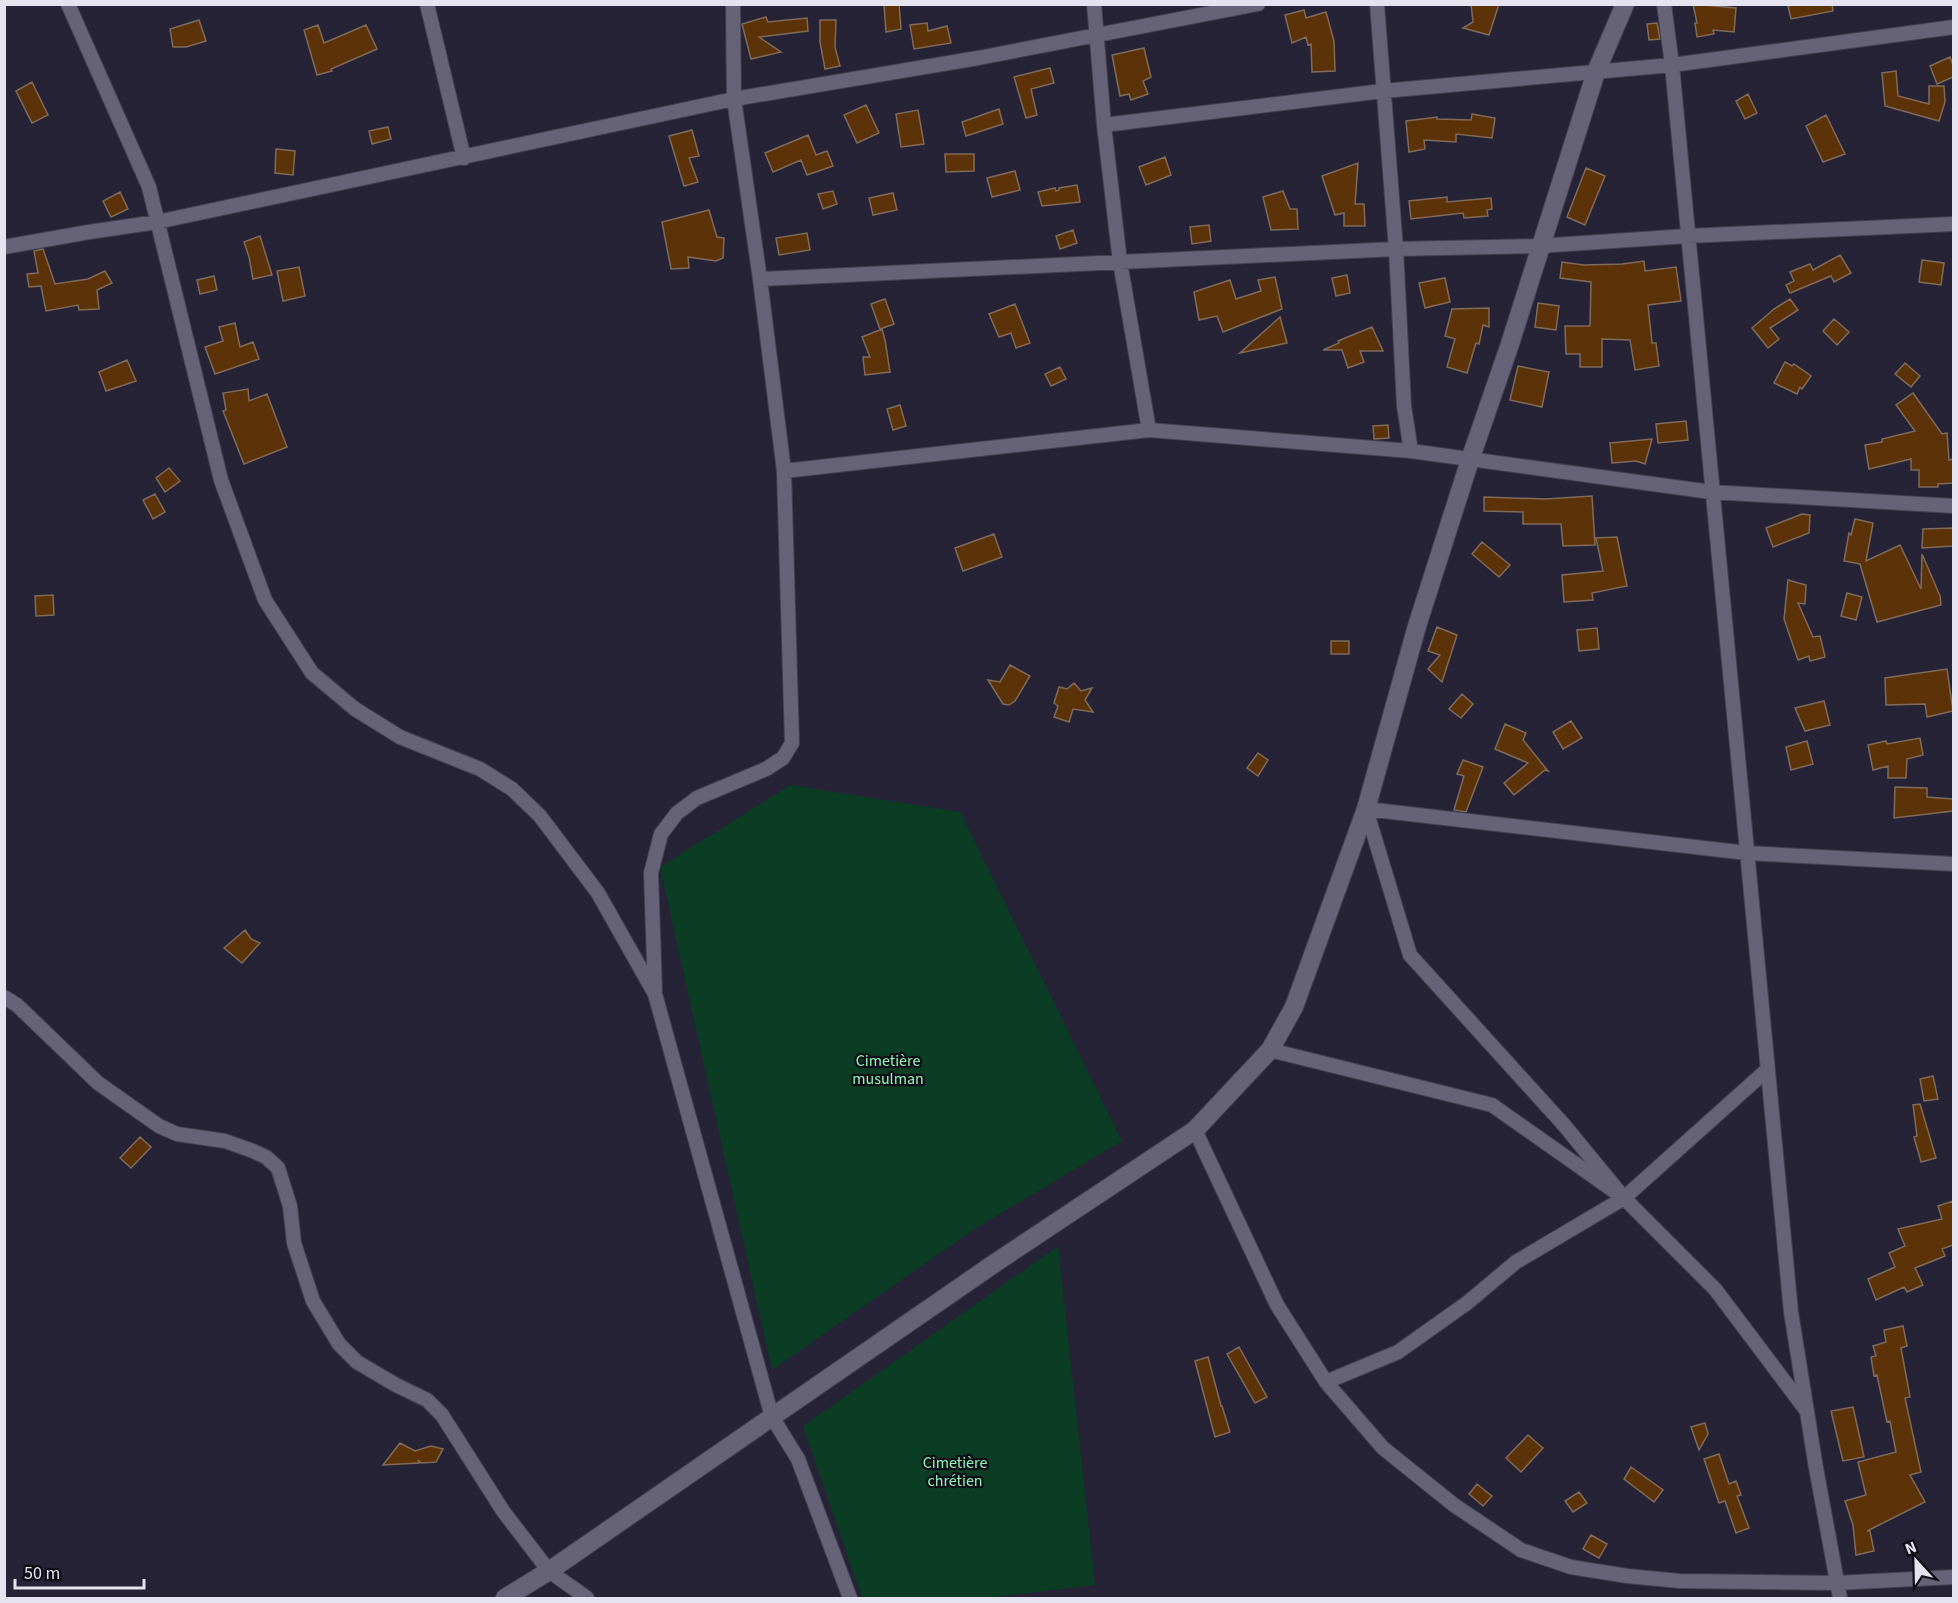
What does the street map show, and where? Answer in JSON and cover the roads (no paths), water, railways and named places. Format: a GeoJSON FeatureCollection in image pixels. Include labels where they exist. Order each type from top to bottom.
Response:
{"type":"FeatureCollection","features":[{"type":"Feature","properties":{"kind":"street"},"geometry":{"type":"LineString","coordinates":[[68,4],[149,187],[221,480],[265,600],[312,673],[355,709],[400,737],[480,769],[512,789],[540,816],[598,893],[655,993]]}},
{"type":"Feature","properties":{"kind":"street"},"geometry":{"type":"LineString","coordinates":[[427,4],[464,158]]}},
{"type":"Feature","properties":{"kind":"street"},"geometry":{"type":"LineString","coordinates":[[733,4],[734,99],[784,471],[792,743],[783,758],[766,769],[697,798],[677,813],[661,834],[651,873],[655,993],[772,1417],[798,1459],[850,1599]]}},
{"type":"Feature","properties":{"kind":"street"},"geometry":{"type":"LineString","coordinates":[[1094,4],[1104,125],[1120,262],[1149,430]]}},
{"type":"Feature","properties":{"kind":"street"},"geometry":{"type":"LineString","coordinates":[[4,247],[157,222],[734,99],[978,58],[1258,4]]}},
{"type":"Feature","properties":{"kind":"street"},"geometry":{"type":"LineString","coordinates":[[1377,4],[1396,249],[1404,406],[1411,451]]}},
{"type":"Feature","properties":{"kind":"street"},"geometry":{"type":"LineString","coordinates":[[505,1599],[995,1263],[1195,1130],[1270,1050],[1294,1007],[1366,809],[1417,626],[1470,460],[1596,72],[1625,4]]}},
{"type":"Feature","properties":{"kind":"street"},"geometry":{"type":"LineString","coordinates":[[1664,4],[1672,65],[1791,1312],[1840,1599]]}},
{"type":"Feature","properties":{"kind":"street"},"geometry":{"type":"LineString","coordinates":[[1104,125],[1383,91],[1672,65],[1953,27]]}},
{"type":"Feature","properties":{"kind":"street"},"geometry":{"type":"LineString","coordinates":[[760,279],[1396,249],[1539,246],[1687,236],[1953,224]]}},
{"type":"Feature","properties":{"kind":"street"},"geometry":{"type":"LineString","coordinates":[[784,471],[1149,430],[1411,451],[1711,492],[1953,506]]}},
{"type":"Feature","properties":{"kind":"street"},"geometry":{"type":"LineString","coordinates":[[1366,809],[1748,853],[1953,864]]}},
{"type":"Feature","properties":{"kind":"street"},"geometry":{"type":"LineString","coordinates":[[1366,809],[1410,955],[1563,1125],[1624,1198],[1715,1289],[1807,1412]]}},
{"type":"Feature","properties":{"kind":"street"},"geometry":{"type":"LineString","coordinates":[[4,997],[17,1005],[98,1083],[159,1126],[177,1134],[225,1141],[266,1157],[278,1168],[290,1206],[294,1243],[314,1301],[339,1344],[357,1362],[427,1400],[442,1415],[497,1502],[549,1571],[587,1599]]}},
{"type":"Feature","properties":{"kind":"street"},"geometry":{"type":"LineString","coordinates":[[1270,1050],[1492,1105],[1624,1198]]}},
{"type":"Feature","properties":{"kind":"street"},"geometry":{"type":"LineString","coordinates":[[1326,1382],[1398,1352],[1467,1303],[1516,1262],[1624,1198],[1768,1069]]}},
{"type":"Feature","properties":{"kind":"street"},"geometry":{"type":"LineString","coordinates":[[1195,1130],[1276,1305],[1326,1382],[1383,1448],[1454,1505],[1521,1550],[1571,1567],[1680,1581],[1836,1583],[1953,1576]]}},
{"type":"Feature","properties":{"kind":"park label","name":"Cimetière musulman"},"geometry":{"type":"Point","coordinates":[888,1070]}},
{"type":"Feature","properties":{"kind":"park label","name":"Cimetière chrétien"},"geometry":{"type":"Point","coordinates":[955,1472]}}]}
